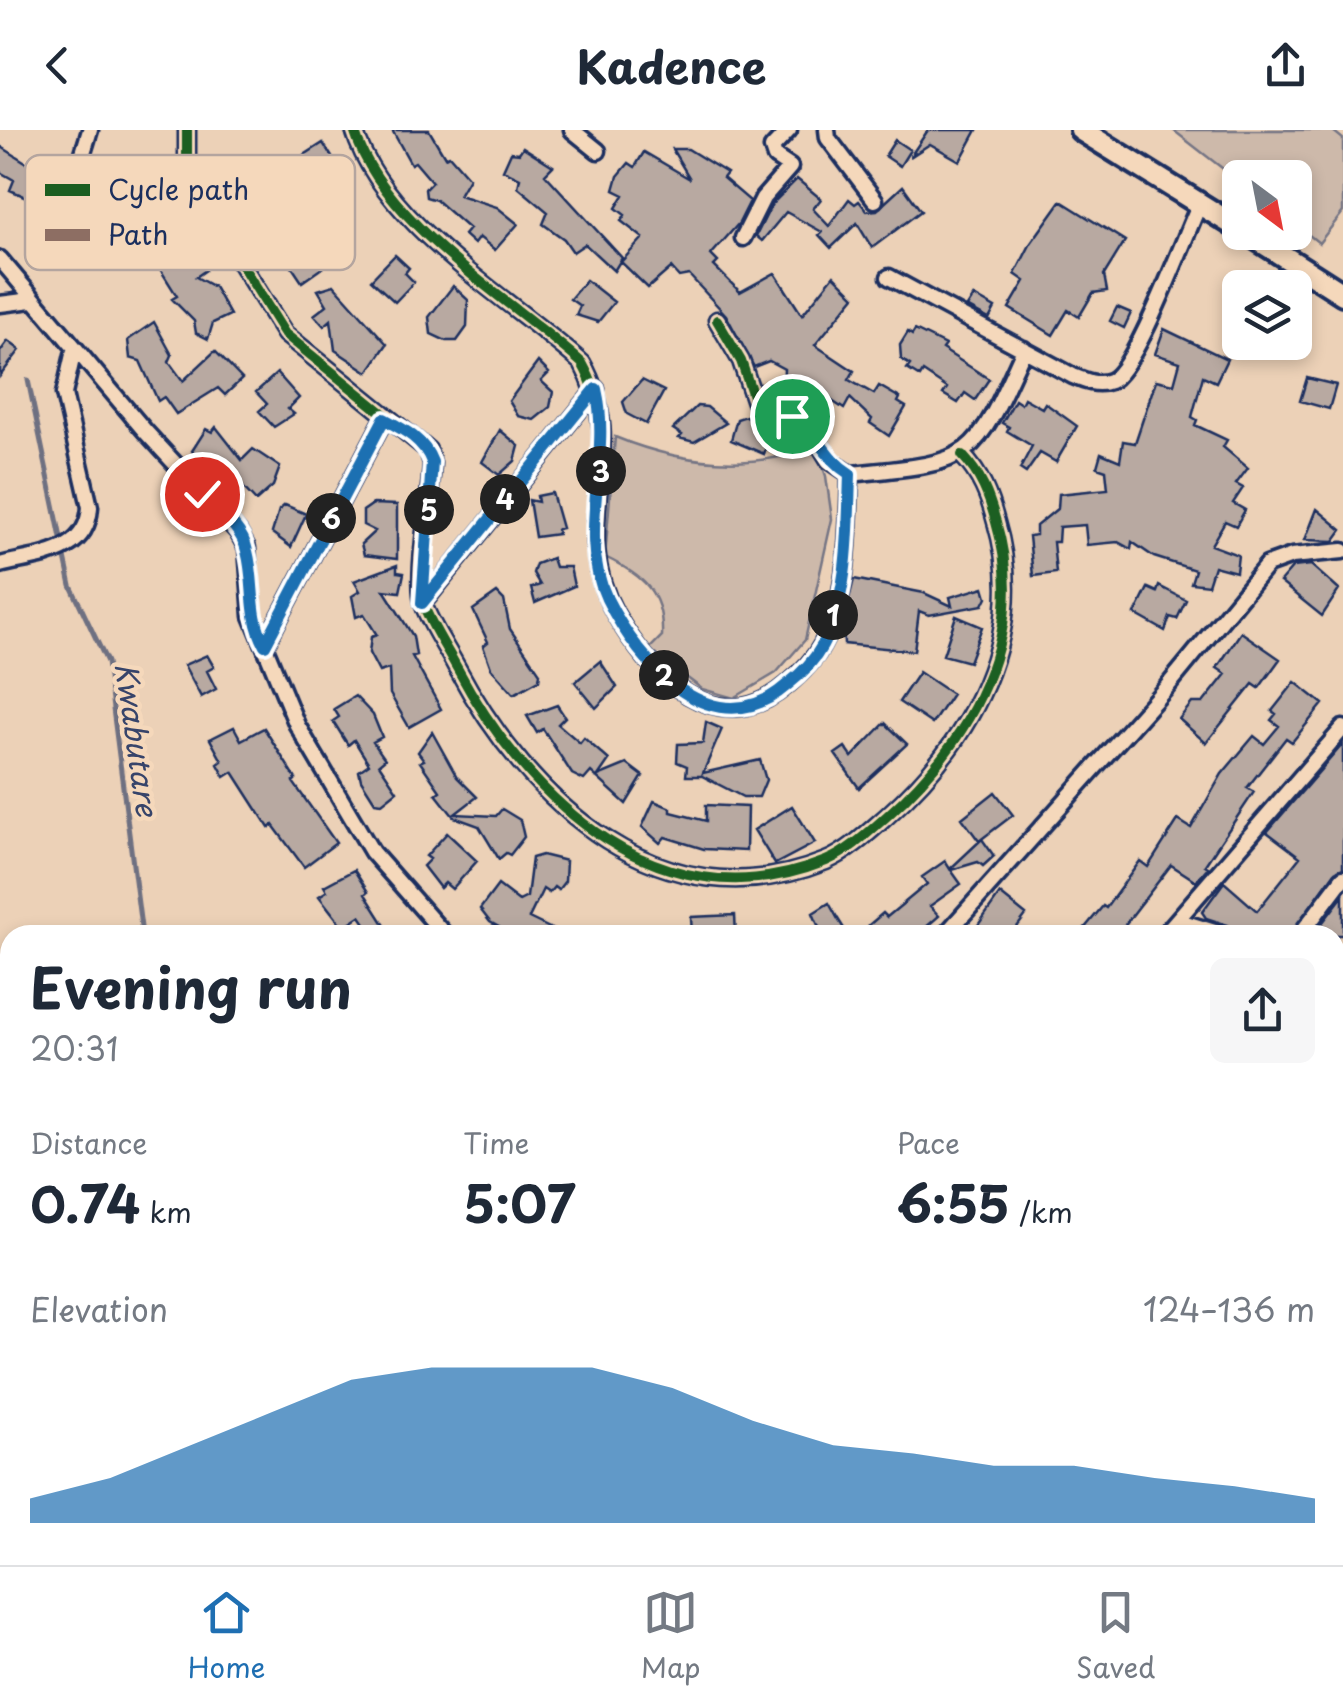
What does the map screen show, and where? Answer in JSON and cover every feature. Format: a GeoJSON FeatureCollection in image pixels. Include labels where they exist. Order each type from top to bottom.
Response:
{"type":"FeatureCollection","features":[{"type":"Feature","properties":{"kind":"main road"},"geometry":{"type":"LineString","coordinates":[[1081,130],[1222,217]]}},
{"type":"Feature","properties":{"kind":"main road"},"geometry":{"type":"LineString","coordinates":[[1274,250],[1343,294]]}},
{"type":"Feature","properties":{"kind":"street"},"geometry":{"type":"LineString","coordinates":[[82,155],[90,130]]}},
{"type":"Feature","properties":{"kind":"street"},"geometry":{"type":"LineString","coordinates":[[186,130],[187,155]]}},
{"type":"Feature","properties":{"kind":"street"},"geometry":{"type":"LineString","coordinates":[[354,130],[381,184],[437,242],[582,363],[596,389],[604,422],[594,554],[606,597],[638,652],[696,699],[724,711],[752,708],[774,696],[822,646],[844,574],[850,474]]}},
{"type":"Feature","properties":{"kind":"street"},"geometry":{"type":"LineString","coordinates":[[572,130],[598,152]]}},
{"type":"Feature","properties":{"kind":"street"},"geometry":{"type":"LineString","coordinates":[[743,238],[764,198],[790,167],[772,148],[789,130]]}},
{"type":"Feature","properties":{"kind":"street"},"geometry":{"type":"LineString","coordinates":[[827,130],[828,138],[875,200]]}},
{"type":"Feature","properties":{"kind":"street"},"geometry":{"type":"LineString","coordinates":[[889,277],[1094,384],[1116,378],[1140,342],[1200,203]]}},
{"type":"Feature","properties":{"kind":"street"},"geometry":{"type":"LineString","coordinates":[[0,259],[74,350],[238,532],[247,548],[252,616],[297,725],[362,836],[437,925]]}},
{"type":"Feature","properties":{"kind":"street"},"geometry":{"type":"LineString","coordinates":[[244,270],[284,334],[384,419],[417,440],[432,462],[422,603],[472,696],[523,770],[574,819],[614,846],[695,876],[736,881],[784,874],[843,851],[918,788],[968,722],[986,684],[1006,624],[1008,574],[989,497],[962,456]]}},
{"type":"Feature","properties":{"kind":"street"},"geometry":{"type":"LineString","coordinates":[[0,304],[32,300]]}},
{"type":"Feature","properties":{"kind":"street"},"geometry":{"type":"LineString","coordinates":[[716,320],[741,361],[755,402],[808,425],[829,460],[850,474],[924,469],[962,456],[1005,390],[1024,349]]}},
{"type":"Feature","properties":{"kind":"street"},"geometry":{"type":"LineString","coordinates":[[0,565],[78,542],[89,525],[90,507],[64,394],[74,350]]}},
{"type":"Feature","properties":{"kind":"street"},"geometry":{"type":"LineString","coordinates":[[422,603],[596,389]]}},
{"type":"Feature","properties":{"kind":"street"},"geometry":{"type":"LineString","coordinates":[[265,645],[384,419]]}},
{"type":"Feature","properties":{"kind":"street"},"geometry":{"type":"LineString","coordinates":[[955,925],[1166,688],[1267,565],[1292,556],[1343,551]]}},
{"type":"Feature","properties":{"kind":"street"},"geometry":{"type":"LineString","coordinates":[[1175,925],[1343,728]]}},
{"type":"Feature","properties":{"kind":"street"},"geometry":{"type":"LineString","coordinates":[[1308,925],[1343,878]]}},
{"type":"Feature","properties":{"kind":"street"},"geometry":{"type":"LineString","coordinates":[[1179,921],[1192,925]]}},
{"type":"Feature","properties":{"kind":"shaded area"},"geometry":{"type":"Polygon","coordinates":[[[1173,130],[1332,130],[1343,139],[1343,212],[1319,243],[1312,237],[1312,160],[1222,160],[1222,168],[1173,130]]]}},
{"type":"Feature","properties":{"kind":"shaded area"},"geometry":{"type":"Polygon","coordinates":[[[615,437],[654,451],[716,461],[783,456],[813,438],[826,476],[832,519],[805,640],[776,673],[734,698],[702,689],[649,649],[662,636],[655,596],[640,578],[605,557],[615,437]]]}},
{"type":"Feature","properties":{"kind":"building"},"geometry":{"type":"Polygon","coordinates":[[[392,130],[429,130],[445,157],[449,155],[469,178],[459,195],[497,207],[518,224],[495,250],[479,237],[474,244],[464,235],[469,229],[436,200],[426,197],[425,189],[432,182],[415,162],[411,164],[392,130]]]}},
{"type":"Feature","properties":{"kind":"building"},"geometry":{"type":"Polygon","coordinates":[[[928,130],[977,130],[960,161],[930,144],[910,157],[928,130]]]}},
{"type":"Feature","properties":{"kind":"building"},"geometry":{"type":"Polygon","coordinates":[[[895,140],[910,150],[900,166],[885,156],[895,140]]]}},
{"type":"Feature","properties":{"kind":"building"},"geometry":{"type":"Polygon","coordinates":[[[323,143],[331,155],[304,155],[323,143]]]}},
{"type":"Feature","properties":{"kind":"building"},"geometry":{"type":"Polygon","coordinates":[[[0,146],[25,162],[25,196],[10,190],[14,180],[0,172],[0,146]]]}},
{"type":"Feature","properties":{"kind":"building"},"geometry":{"type":"Polygon","coordinates":[[[523,147],[553,166],[545,174],[622,258],[614,271],[585,244],[573,252],[564,239],[543,224],[548,212],[518,187],[520,178],[503,170],[511,152],[519,153],[523,147]]]}},
{"type":"Feature","properties":{"kind":"building"},"geometry":{"type":"Polygon","coordinates":[[[672,149],[688,149],[727,173],[723,178],[750,201],[739,223],[711,255],[718,262],[714,266],[740,292],[775,273],[802,315],[834,275],[855,296],[815,345],[854,371],[849,380],[874,394],[879,386],[900,398],[898,402],[906,407],[889,436],[870,423],[872,419],[850,398],[844,409],[805,383],[790,406],[782,402],[784,369],[769,361],[754,367],[726,315],[689,275],[679,277],[671,268],[648,288],[621,262],[643,238],[621,221],[625,215],[616,208],[624,195],[614,190],[618,176],[629,163],[635,167],[644,152],[690,179],[672,149]]]}},
{"type":"Feature","properties":{"kind":"building"},"geometry":{"type":"Polygon","coordinates":[[[797,179],[821,199],[813,209],[829,226],[849,199],[855,204],[859,201],[867,211],[877,210],[903,186],[921,211],[872,248],[857,223],[831,248],[819,235],[822,232],[786,212],[762,241],[756,236],[772,204],[797,179]]]}},
{"type":"Feature","properties":{"kind":"building"},"geometry":{"type":"Polygon","coordinates":[[[1061,201],[1125,241],[1104,275],[1107,291],[1093,293],[1079,317],[1068,310],[1053,335],[1009,308],[1025,281],[1015,274],[1061,201]]]}},
{"type":"Feature","properties":{"kind":"building"},"geometry":{"type":"Polygon","coordinates":[[[395,255],[409,268],[405,273],[414,282],[395,302],[371,280],[395,255]]]}},
{"type":"Feature","properties":{"kind":"building"},"geometry":{"type":"Polygon","coordinates":[[[161,270],[206,270],[196,277],[214,287],[230,315],[213,323],[208,339],[196,333],[194,321],[172,299],[177,296],[161,270]]]}},
{"type":"Feature","properties":{"kind":"building"},"geometry":{"type":"Polygon","coordinates":[[[294,270],[319,270],[302,282],[294,270]]]}},
{"type":"Feature","properties":{"kind":"building"},"geometry":{"type":"Polygon","coordinates":[[[586,280],[614,302],[598,322],[576,315],[580,306],[570,299],[586,280]]]}},
{"type":"Feature","properties":{"kind":"building"},"geometry":{"type":"Polygon","coordinates":[[[334,285],[387,344],[368,372],[335,350],[331,320],[324,326],[314,315],[327,305],[318,290],[334,285]]]}},
{"type":"Feature","properties":{"kind":"building"},"geometry":{"type":"Polygon","coordinates":[[[453,286],[468,300],[467,327],[457,341],[446,341],[431,334],[429,317],[453,286]]]}},
{"type":"Feature","properties":{"kind":"building"},"geometry":{"type":"Polygon","coordinates":[[[974,296],[995,308],[989,319],[967,307],[974,296]]]}},
{"type":"Feature","properties":{"kind":"building"},"geometry":{"type":"Polygon","coordinates":[[[1117,307],[1131,313],[1124,328],[1110,321],[1117,307]]]}},
{"type":"Feature","properties":{"kind":"building"},"geometry":{"type":"Polygon","coordinates":[[[154,322],[172,355],[169,362],[183,381],[215,351],[242,379],[225,395],[218,388],[176,414],[164,397],[158,401],[140,361],[130,358],[128,340],[154,322]]]}},
{"type":"Feature","properties":{"kind":"building"},"geometry":{"type":"Polygon","coordinates":[[[1164,329],[1227,360],[1216,382],[1203,376],[1192,417],[1197,420],[1195,425],[1227,440],[1223,447],[1248,468],[1236,484],[1243,488],[1233,503],[1245,510],[1236,526],[1225,521],[1211,545],[1238,555],[1236,572],[1214,566],[1208,585],[1191,583],[1195,570],[1154,557],[1132,542],[1131,549],[1118,542],[1087,545],[1085,525],[1059,527],[1058,542],[1053,542],[1056,573],[1033,576],[1029,536],[1036,535],[1036,526],[1058,508],[1059,494],[1108,489],[1106,470],[1097,467],[1101,453],[1120,461],[1123,441],[1135,443],[1156,380],[1174,384],[1180,362],[1155,354],[1164,329]]]}},
{"type":"Feature","properties":{"kind":"building"},"geometry":{"type":"Polygon","coordinates":[[[915,330],[945,345],[942,349],[989,379],[975,400],[965,393],[958,403],[943,394],[947,388],[923,372],[920,377],[907,369],[910,365],[901,359],[900,345],[908,332],[912,335],[915,330]]]}},
{"type":"Feature","properties":{"kind":"building"},"geometry":{"type":"Polygon","coordinates":[[[8,341],[20,350],[0,376],[0,352],[8,341]]]}},
{"type":"Feature","properties":{"kind":"building"},"geometry":{"type":"Polygon","coordinates":[[[538,362],[549,373],[541,381],[553,392],[550,407],[534,420],[518,416],[509,401],[538,362]]]}},
{"type":"Feature","properties":{"kind":"building"},"geometry":{"type":"Polygon","coordinates":[[[277,373],[299,398],[288,409],[294,414],[274,427],[259,411],[267,404],[256,392],[277,373]]]}},
{"type":"Feature","properties":{"kind":"building"},"geometry":{"type":"Polygon","coordinates":[[[1307,378],[1336,385],[1329,409],[1300,401],[1307,378]]]}},
{"type":"Feature","properties":{"kind":"building"},"geometry":{"type":"Polygon","coordinates":[[[642,380],[664,391],[646,424],[627,414],[623,402],[642,380]]]}},
{"type":"Feature","properties":{"kind":"building"},"geometry":{"type":"Polygon","coordinates":[[[1024,398],[1042,408],[1045,403],[1077,426],[1056,462],[1040,453],[1026,473],[1020,469],[1032,446],[1007,431],[1009,427],[1002,423],[1015,400],[1021,404],[1024,398]]]}},
{"type":"Feature","properties":{"kind":"building"},"geometry":{"type":"Polygon","coordinates":[[[697,406],[707,407],[726,423],[694,442],[679,438],[682,435],[673,429],[697,406]]]}},
{"type":"Feature","properties":{"kind":"building"},"geometry":{"type":"Polygon","coordinates":[[[746,416],[772,428],[764,454],[731,440],[737,419],[746,416]]]}},
{"type":"Feature","properties":{"kind":"building"},"geometry":{"type":"Polygon","coordinates":[[[216,427],[242,460],[253,449],[280,467],[273,486],[256,501],[240,484],[208,470],[192,451],[206,429],[212,432],[216,427]]]}},
{"type":"Feature","properties":{"kind":"building"},"geometry":{"type":"Polygon","coordinates":[[[500,430],[519,446],[515,461],[499,475],[482,462],[500,430]]]}},
{"type":"Feature","properties":{"kind":"building"},"geometry":{"type":"Polygon","coordinates":[[[552,493],[562,528],[557,529],[558,534],[535,537],[529,500],[538,502],[537,496],[552,493]]]}},
{"type":"Feature","properties":{"kind":"building"},"geometry":{"type":"Polygon","coordinates":[[[373,504],[397,505],[397,559],[364,555],[361,544],[375,531],[363,525],[363,511],[373,504]]]}},
{"type":"Feature","properties":{"kind":"building"},"geometry":{"type":"Polygon","coordinates":[[[285,505],[306,514],[291,547],[272,533],[279,510],[285,505]]]}},
{"type":"Feature","properties":{"kind":"building"},"geometry":{"type":"Polygon","coordinates":[[[1317,509],[1342,530],[1334,541],[1305,540],[1317,509]]]}},
{"type":"Feature","properties":{"kind":"building"},"geometry":{"type":"Polygon","coordinates":[[[552,558],[555,567],[570,567],[574,586],[535,603],[531,588],[540,585],[533,573],[536,564],[552,558]]]}},
{"type":"Feature","properties":{"kind":"building"},"geometry":{"type":"Polygon","coordinates":[[[397,565],[397,572],[404,573],[400,592],[384,590],[413,636],[416,655],[412,656],[441,709],[409,727],[390,694],[389,669],[379,672],[369,653],[371,637],[377,635],[364,614],[356,617],[352,596],[360,591],[354,581],[397,565]]]}},
{"type":"Feature","properties":{"kind":"building"},"geometry":{"type":"Polygon","coordinates":[[[1311,565],[1339,590],[1322,616],[1280,582],[1293,567],[1311,565]]]}},
{"type":"Feature","properties":{"kind":"building"},"geometry":{"type":"Polygon","coordinates":[[[854,579],[924,593],[952,606],[950,597],[984,587],[987,597],[983,605],[929,615],[919,611],[914,651],[844,644],[843,623],[854,579]]]}},
{"type":"Feature","properties":{"kind":"building"},"geometry":{"type":"Polygon","coordinates":[[[1159,586],[1186,600],[1177,619],[1170,617],[1165,631],[1135,614],[1148,588],[1157,592],[1159,586]]]}},
{"type":"Feature","properties":{"kind":"building"},"geometry":{"type":"Polygon","coordinates":[[[497,593],[504,600],[510,629],[540,673],[539,680],[514,694],[491,668],[483,646],[488,642],[473,610],[497,593]]]}},
{"type":"Feature","properties":{"kind":"building"},"geometry":{"type":"Polygon","coordinates":[[[956,616],[982,627],[969,662],[943,655],[956,616]]]}},
{"type":"Feature","properties":{"kind":"building"},"geometry":{"type":"Polygon","coordinates":[[[1241,632],[1280,659],[1259,688],[1253,684],[1206,743],[1179,719],[1192,703],[1203,703],[1226,674],[1217,668],[1241,632]]]}},
{"type":"Feature","properties":{"kind":"building"},"geometry":{"type":"Polygon","coordinates":[[[207,655],[214,667],[207,671],[216,689],[201,697],[184,665],[207,655]]]}},
{"type":"Feature","properties":{"kind":"building"},"geometry":{"type":"Polygon","coordinates":[[[600,661],[617,687],[596,708],[575,682],[600,661]]]}},
{"type":"Feature","properties":{"kind":"building"},"geometry":{"type":"Polygon","coordinates":[[[919,672],[952,694],[932,724],[899,702],[919,672]]]}},
{"type":"Feature","properties":{"kind":"building"},"geometry":{"type":"Polygon","coordinates":[[[1295,682],[1323,704],[1292,742],[1286,738],[1247,788],[1254,792],[1196,881],[1171,865],[1125,925],[1087,925],[1103,906],[1106,908],[1140,861],[1148,867],[1178,820],[1191,828],[1222,774],[1254,736],[1264,744],[1279,726],[1271,720],[1276,714],[1272,711],[1295,682]]]}},
{"type":"Feature","properties":{"kind":"building"},"geometry":{"type":"Polygon","coordinates":[[[355,696],[373,715],[382,737],[373,742],[385,759],[379,764],[397,791],[382,803],[375,802],[361,780],[359,771],[369,764],[354,740],[348,745],[333,721],[339,717],[334,709],[355,696]]]}},
{"type":"Feature","properties":{"kind":"building"},"geometry":{"type":"Polygon","coordinates":[[[557,705],[565,717],[558,724],[580,743],[584,738],[609,760],[598,776],[627,764],[643,776],[626,804],[591,772],[584,780],[572,774],[543,729],[537,733],[527,716],[557,705]]]}},
{"type":"Feature","properties":{"kind":"building"},"geometry":{"type":"Polygon","coordinates":[[[706,722],[722,729],[703,773],[760,760],[766,780],[759,797],[743,797],[702,776],[686,776],[687,766],[677,762],[678,744],[703,743],[706,722]]]}},
{"type":"Feature","properties":{"kind":"building"},"geometry":{"type":"Polygon","coordinates":[[[885,723],[907,744],[859,788],[835,754],[845,747],[852,757],[885,723]]]}},
{"type":"Feature","properties":{"kind":"building"},"geometry":{"type":"Polygon","coordinates":[[[234,727],[241,740],[264,728],[296,779],[293,782],[336,843],[304,867],[273,825],[269,828],[233,772],[225,777],[218,764],[222,761],[210,739],[234,727]]]}},
{"type":"Feature","properties":{"kind":"building"},"geometry":{"type":"Polygon","coordinates":[[[432,732],[457,777],[477,797],[455,814],[496,816],[502,809],[520,820],[524,837],[510,855],[506,853],[499,859],[479,826],[454,817],[436,794],[440,791],[420,762],[424,760],[418,752],[432,732]]]}},
{"type":"Feature","properties":{"kind":"building"},"geometry":{"type":"Polygon","coordinates":[[[1343,744],[1343,868],[1335,872],[1297,925],[1228,925],[1206,918],[1202,912],[1224,882],[1257,911],[1300,857],[1267,832],[1343,744]]]}},
{"type":"Feature","properties":{"kind":"building"},"geometry":{"type":"Polygon","coordinates":[[[995,792],[1013,815],[979,841],[962,818],[995,792]]]}},
{"type":"Feature","properties":{"kind":"building"},"geometry":{"type":"Polygon","coordinates":[[[654,801],[671,808],[671,812],[706,821],[706,805],[747,807],[746,851],[704,849],[665,837],[660,843],[642,827],[654,801]]]}},
{"type":"Feature","properties":{"kind":"building"},"geometry":{"type":"Polygon","coordinates":[[[792,806],[815,843],[775,864],[754,830],[792,806]]]}},
{"type":"Feature","properties":{"kind":"building"},"geometry":{"type":"Polygon","coordinates":[[[447,833],[477,861],[452,889],[445,883],[440,888],[423,866],[430,859],[426,856],[447,833]]]}},
{"type":"Feature","properties":{"kind":"building"},"geometry":{"type":"Polygon","coordinates":[[[982,839],[994,856],[983,866],[978,862],[951,870],[961,884],[930,906],[939,916],[929,925],[869,925],[883,913],[887,917],[927,884],[922,877],[945,861],[950,869],[982,839]]]}},
{"type":"Feature","properties":{"kind":"building"},"geometry":{"type":"Polygon","coordinates":[[[542,855],[566,861],[565,881],[558,890],[554,887],[549,893],[543,889],[529,918],[543,925],[490,922],[480,909],[498,885],[519,901],[527,897],[532,858],[542,855]]]}},
{"type":"Feature","properties":{"kind":"building"},"geometry":{"type":"Polygon","coordinates":[[[354,870],[385,925],[366,925],[360,916],[341,925],[319,896],[327,891],[324,886],[354,870]]]}},
{"type":"Feature","properties":{"kind":"building"},"geometry":{"type":"Polygon","coordinates":[[[1000,894],[1026,915],[1018,925],[978,925],[1000,894]]]}},
{"type":"Feature","properties":{"kind":"building"},"geometry":{"type":"Polygon","coordinates":[[[1343,896],[1343,925],[1321,925],[1343,896]]]}},
{"type":"Feature","properties":{"kind":"building"},"geometry":{"type":"Polygon","coordinates":[[[829,903],[842,925],[818,925],[813,913],[829,903]]]}},
{"type":"Feature","properties":{"kind":"building"},"geometry":{"type":"Polygon","coordinates":[[[735,915],[736,925],[691,925],[691,917],[735,915]]]}},
{"type":"Feature","properties":{"kind":"waterway","name":"Kwabutare"},"geometry":{"type":"LineString","coordinates":[[28,380],[71,586],[107,662],[141,925]]}},
{"type":"Feature","properties":{"kind":"cycle path"},"geometry":{"type":"LineString","coordinates":[[187,130],[187,155]]}},
{"type":"Feature","properties":{"kind":"cycle path"},"geometry":{"type":"LineString","coordinates":[[354,130],[369,165],[420,229],[582,363],[596,396],[601,427],[596,549],[602,580],[615,613],[647,659],[667,679],[688,695],[711,705],[736,708],[761,701],[787,685],[822,645],[843,583],[850,474],[829,460],[808,425],[755,402],[741,361],[717,320]]}},
{"type":"Feature","properties":{"kind":"cycle path"},"geometry":{"type":"LineString","coordinates":[[245,270],[285,334],[428,450],[432,463],[422,558],[424,606],[486,716],[521,764],[562,805],[606,840],[656,864],[709,878],[766,877],[834,857],[917,787],[967,720],[986,684],[999,645],[1005,605],[1005,564],[987,495],[962,455]]}},
{"type":"Feature","properties":{"kind":"route"},"geometry":{"type":"LineString","coordinates":[[202,494],[228,519],[247,548],[252,616],[265,645],[297,577],[384,419],[406,430],[428,450],[432,462],[422,603],[596,389],[604,422],[594,554],[606,597],[638,652],[666,677],[696,699],[724,711],[738,711],[774,696],[800,674],[822,646],[844,574],[850,474],[829,460],[808,425],[792,416]]}}]}
